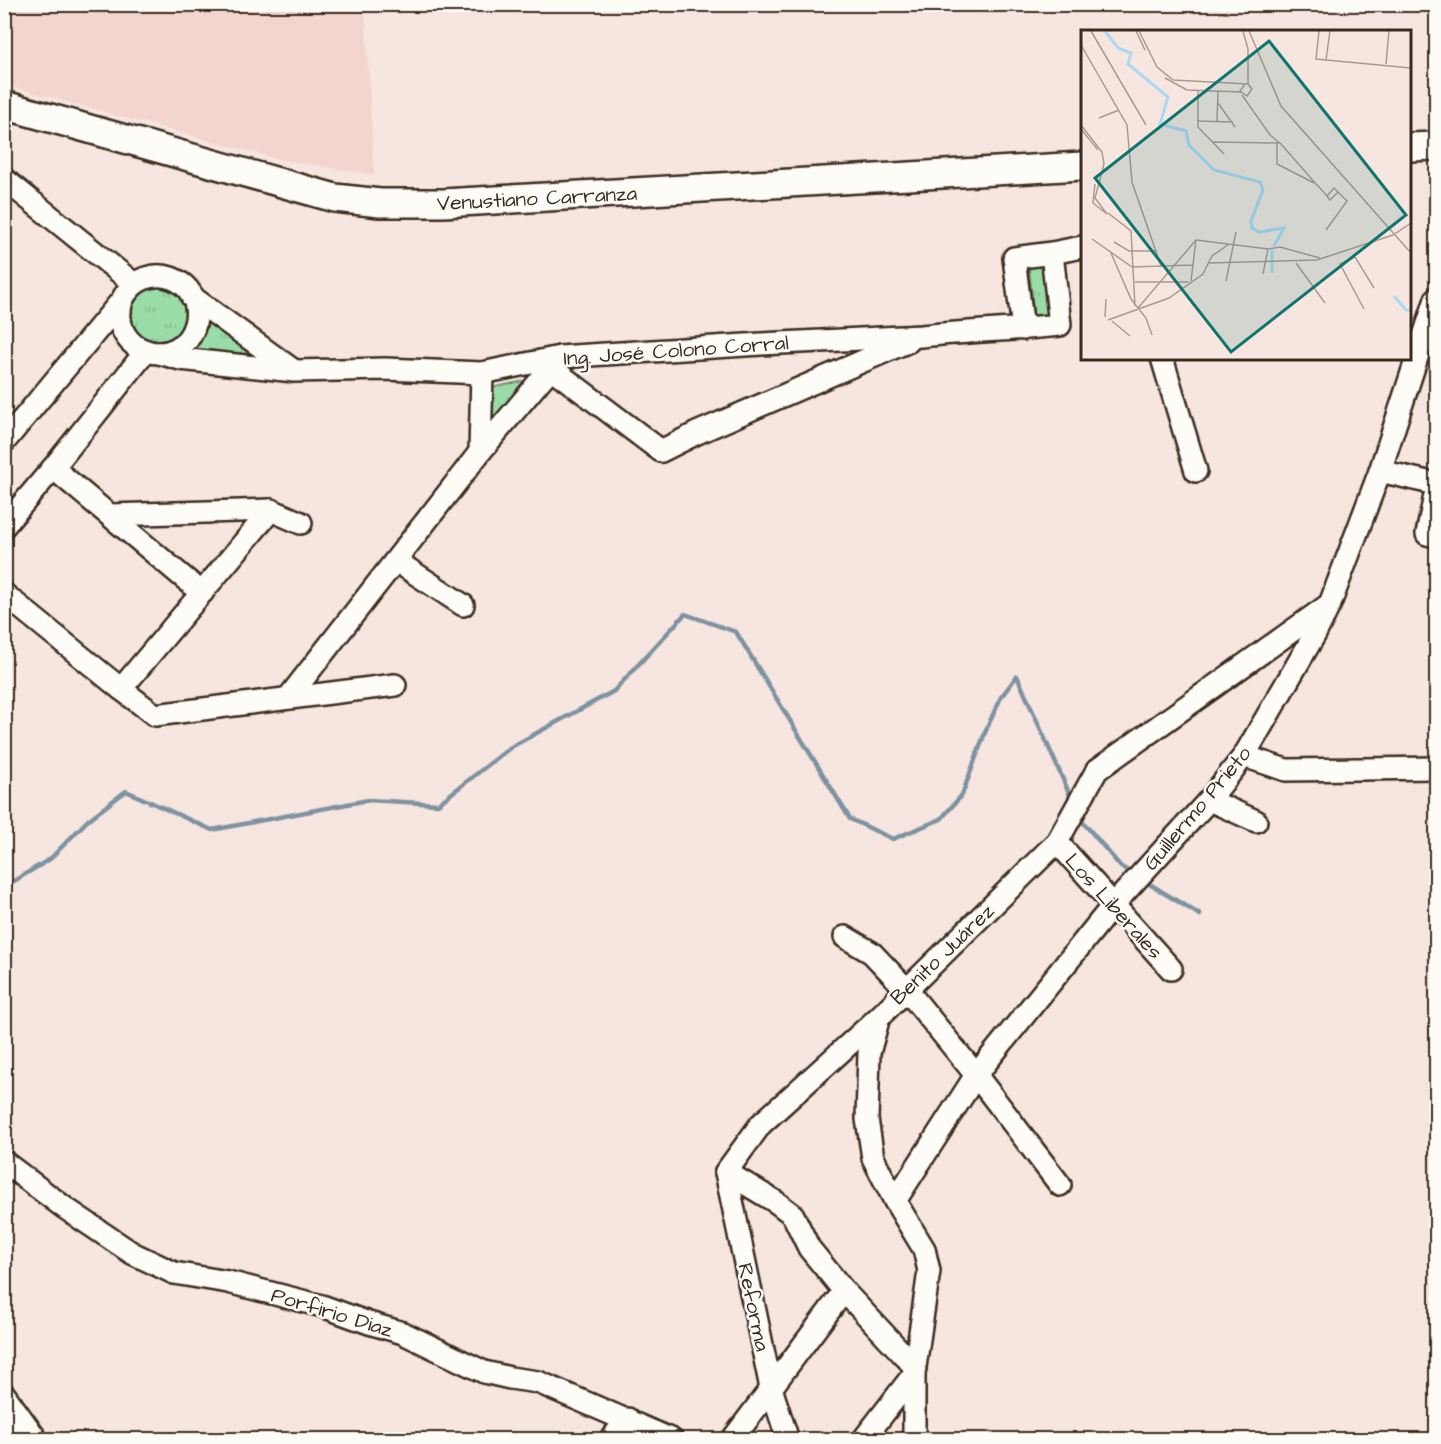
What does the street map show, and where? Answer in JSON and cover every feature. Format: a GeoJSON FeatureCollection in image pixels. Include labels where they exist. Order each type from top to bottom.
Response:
{"type":"FeatureCollection","features":[{"type":"Feature","properties":{"kind":"main road","name":"Venustiano Carranza"},"geometry":{"type":"LineString","coordinates":[[4,105],[335,198],[380,203],[455,203],[1081,166]]}},
{"type":"Feature","properties":{"kind":"main road"},"geometry":{"type":"LineString","coordinates":[[1411,147],[1437,146]]}},
{"type":"Feature","properties":{"kind":"street"},"geometry":{"type":"LineString","coordinates":[[4,179],[128,292]]}},
{"type":"Feature","properties":{"kind":"street"},"geometry":{"type":"LineString","coordinates":[[1023,329],[1014,258],[1052,254],[1081,247]]}},
{"type":"Feature","properties":{"kind":"street","name":"Ing. José Colono Corral"},"geometry":{"type":"LineString","coordinates":[[153,352],[180,359],[294,371],[385,369],[482,373],[555,362],[761,344],[921,336],[1060,325],[1052,254]]}},
{"type":"Feature","properties":{"kind":"street"},"geometry":{"type":"LineString","coordinates":[[4,442],[128,292],[152,276],[161,275],[171,278],[180,282],[187,289],[192,297],[196,315],[192,333],[171,351],[153,352],[132,344],[123,331],[119,315],[128,292]]}},
{"type":"Feature","properties":{"kind":"street"},"geometry":{"type":"LineString","coordinates":[[192,297],[294,371]]}},
{"type":"Feature","properties":{"kind":"street","name":"Guillermo Prieto"},"geometry":{"type":"LineString","coordinates":[[895,1201],[976,1075],[1114,904],[1209,800],[1244,756],[1330,604],[1380,471],[1437,299]]}},
{"type":"Feature","properties":{"kind":"street"},"geometry":{"type":"LineString","coordinates":[[289,697],[480,452],[555,362],[661,452],[697,433],[921,336]]}},
{"type":"Feature","properties":{"kind":"street"},"geometry":{"type":"LineString","coordinates":[[4,525],[153,352]]}},
{"type":"Feature","properties":{"kind":"street"},"geometry":{"type":"LineString","coordinates":[[1163,360],[1196,471]]}},
{"type":"Feature","properties":{"kind":"street"},"geometry":{"type":"LineString","coordinates":[[480,452],[482,373]]}},
{"type":"Feature","properties":{"kind":"street"},"geometry":{"type":"LineString","coordinates":[[53,468],[202,593]]}},
{"type":"Feature","properties":{"kind":"street"},"geometry":{"type":"LineString","coordinates":[[1380,471],[1437,484]]}},
{"type":"Feature","properties":{"kind":"street"},"geometry":{"type":"LineString","coordinates":[[1437,491],[1427,534],[1437,536]]}},
{"type":"Feature","properties":{"kind":"street"},"geometry":{"type":"LineString","coordinates":[[110,515],[271,510],[302,523]]}},
{"type":"Feature","properties":{"kind":"street"},"geometry":{"type":"LineString","coordinates":[[121,689],[271,510]]}},
{"type":"Feature","properties":{"kind":"street"},"geometry":{"type":"LineString","coordinates":[[396,561],[463,605]]}},
{"type":"Feature","properties":{"kind":"street"},"geometry":{"type":"LineString","coordinates":[[4,594],[155,715],[395,685]]}},
{"type":"Feature","properties":{"kind":"street","name":"Benito Juárez"},"geometry":{"type":"LineString","coordinates":[[914,1440],[914,1370],[929,1271],[924,1249],[895,1201],[873,1158],[867,1119],[869,1053],[879,1017],[1057,842],[1097,770],[1330,604]]}},
{"type":"Feature","properties":{"kind":"street"},"geometry":{"type":"LineString","coordinates":[[1244,756],[1286,770],[1437,768]]}},
{"type":"Feature","properties":{"kind":"street"},"geometry":{"type":"LineString","coordinates":[[1209,800],[1256,821]]}},
{"type":"Feature","properties":{"kind":"street","name":"Los Liberales"},"geometry":{"type":"LineString","coordinates":[[1057,842],[1172,969]]}},
{"type":"Feature","properties":{"kind":"street"},"geometry":{"type":"LineString","coordinates":[[845,937],[872,953],[906,989],[976,1075],[1060,1185]]}},
{"type":"Feature","properties":{"kind":"street"},"geometry":{"type":"LineString","coordinates":[[863,1440],[914,1370],[809,1248],[793,1215],[726,1172],[761,1124],[879,1017]]}},
{"type":"Feature","properties":{"kind":"street","name":"Porfirio Diaz"},"geometry":{"type":"LineString","coordinates":[[4,1162],[132,1253],[174,1273],[228,1282],[322,1306],[403,1333],[484,1372],[538,1382],[672,1440]]}},
{"type":"Feature","properties":{"kind":"street","name":"Reforma"},"geometry":{"type":"LineString","coordinates":[[726,1172],[771,1388],[788,1440]]}},
{"type":"Feature","properties":{"kind":"street"},"geometry":{"type":"LineString","coordinates":[[732,1440],[844,1291]]}},
{"type":"Feature","properties":{"kind":"street"},"geometry":{"type":"LineString","coordinates":[[4,1394],[37,1440]]}},
{"type":"Feature","properties":{"kind":"street"},"geometry":{"type":"LineString","coordinates":[[610,1440],[628,1419]]}},
{"type":"Feature","properties":{"kind":"street"},"geometry":{"type":"LineString","coordinates":[[4,1426],[14,1440]]}},
{"type":"Feature","properties":{"kind":"shaded area"},"geometry":{"type":"Polygon","coordinates":[[[4,5],[365,5],[374,175],[277,159],[5,85],[4,5]]]}},
{"type":"Feature","properties":{"kind":"green space"},"geometry":{"type":"Polygon","coordinates":[[[1029,267],[1045,267],[1051,315],[1034,317],[1029,267]]]}},
{"type":"Feature","properties":{"kind":"green space"},"geometry":{"type":"Polygon","coordinates":[[[155,287],[169,288],[178,294],[189,315],[178,340],[150,345],[135,332],[131,325],[130,312],[142,294],[155,287]]]}},
{"type":"Feature","properties":{"kind":"green space"},"geometry":{"type":"Polygon","coordinates":[[[208,321],[261,356],[188,353],[203,336],[208,321]]]}},
{"type":"Feature","properties":{"kind":"green space"},"geometry":{"type":"Polygon","coordinates":[[[533,379],[489,433],[490,388],[533,379]]]}},
{"type":"Feature","properties":{"kind":"waterway"},"geometry":{"type":"LineString","coordinates":[[4,887],[50,859],[88,820],[126,791],[212,830],[368,800],[438,804],[511,747],[614,691],[685,614],[736,632],[850,819],[893,839],[941,819],[962,795],[1001,697],[1017,676],[1073,802]]}},
{"type":"Feature","properties":{"kind":"waterway"},"geometry":{"type":"LineString","coordinates":[[1079,815],[1121,867],[1133,874]]}},
{"type":"Feature","properties":{"kind":"waterway"},"geometry":{"type":"LineString","coordinates":[[1143,880],[1200,915]]}}]}
